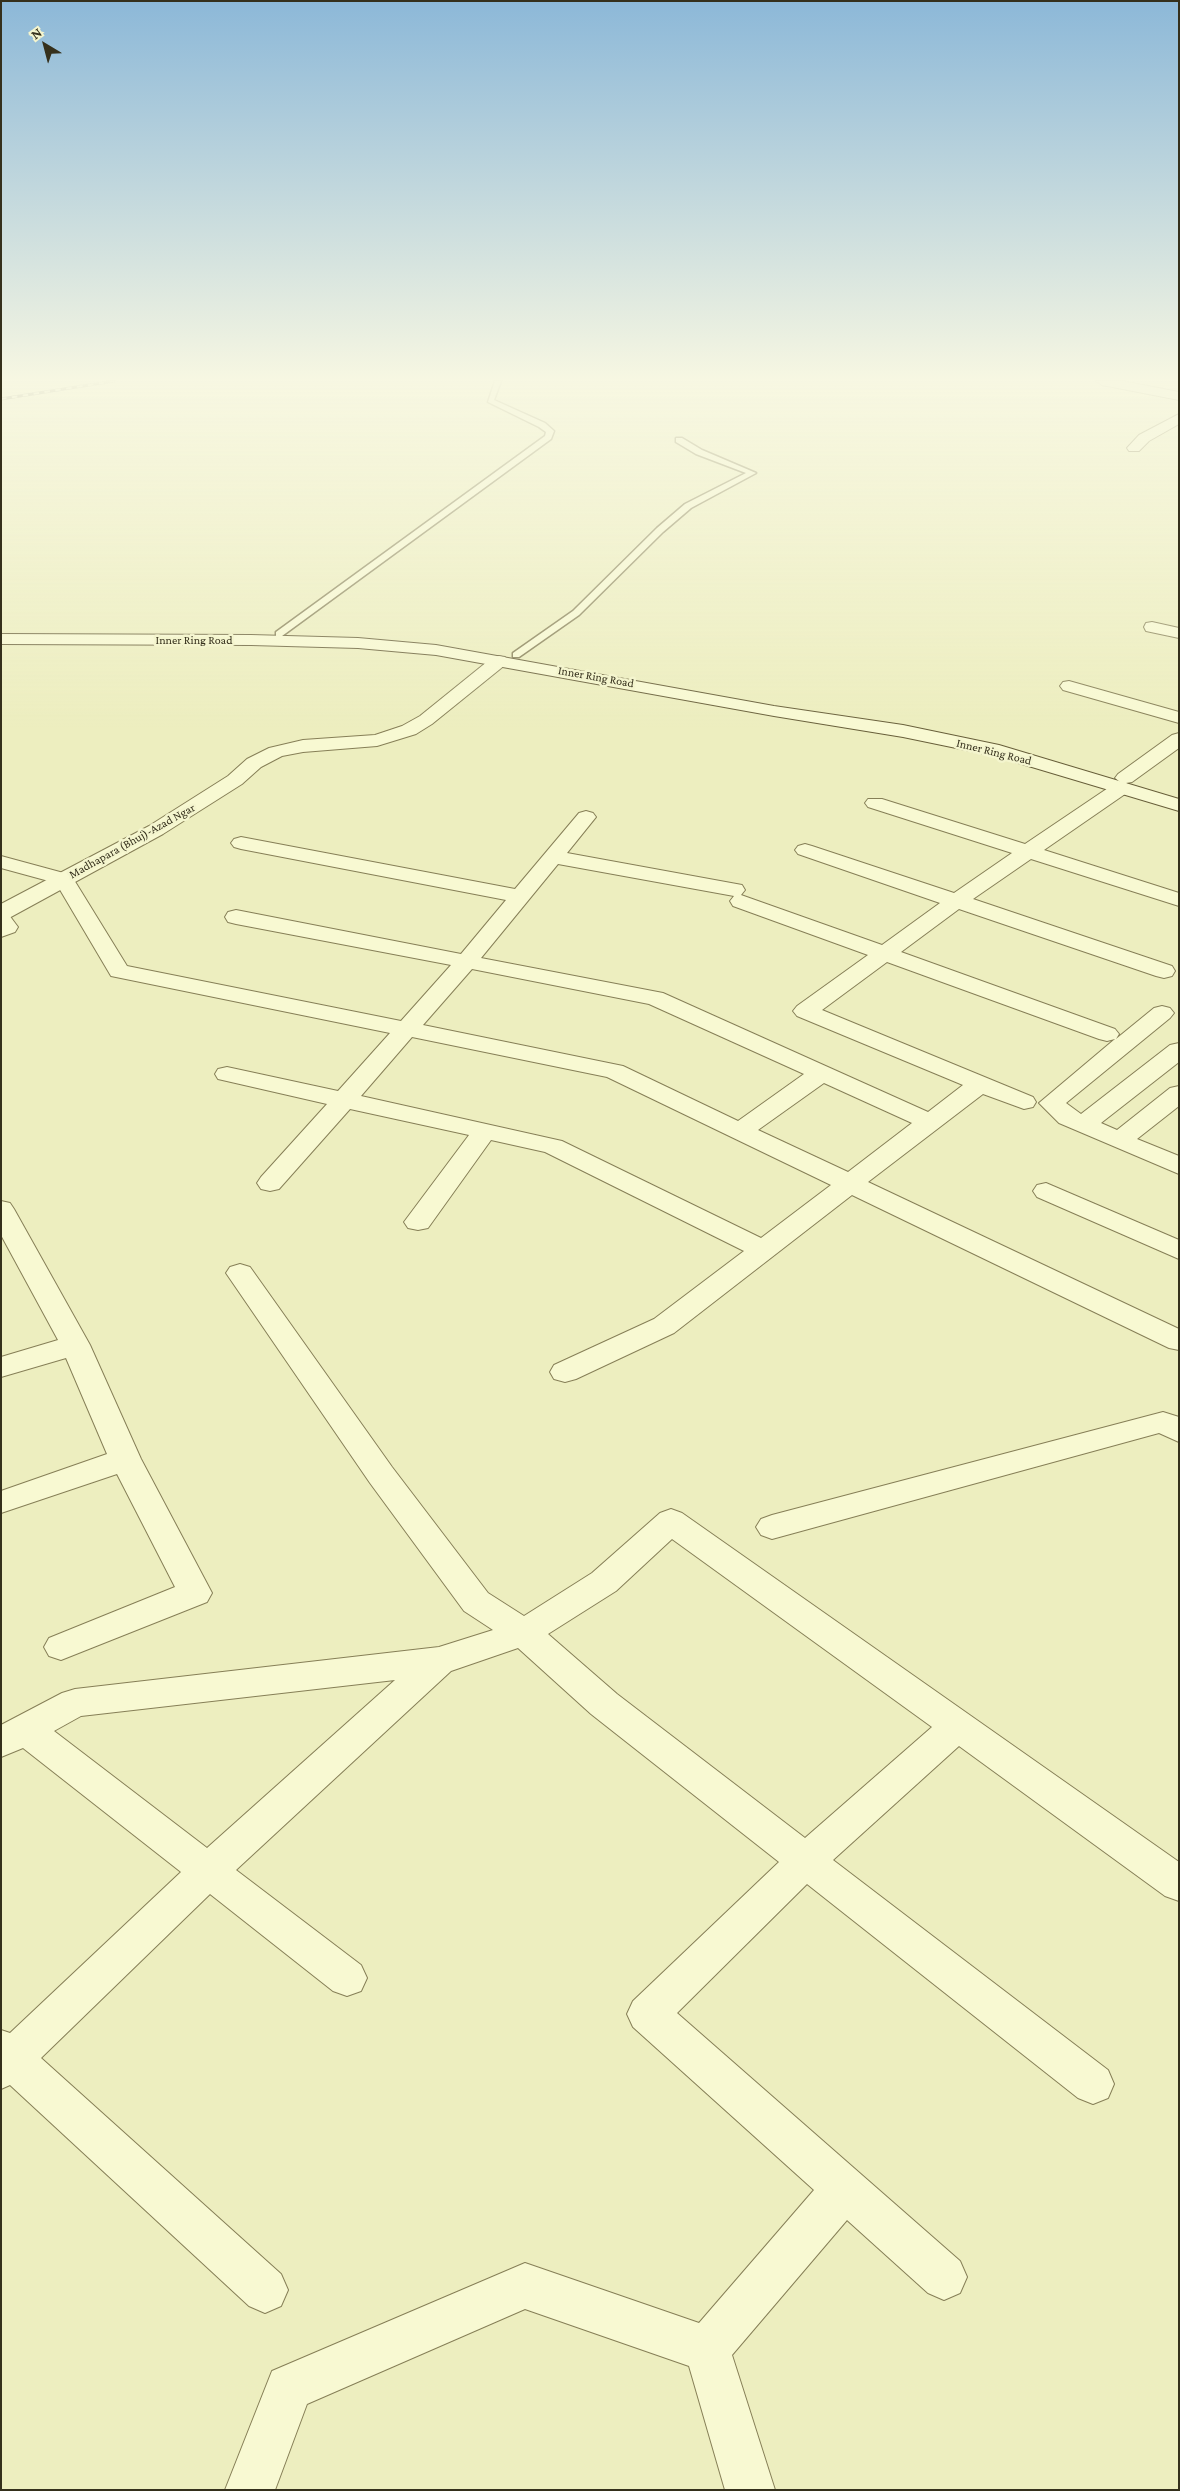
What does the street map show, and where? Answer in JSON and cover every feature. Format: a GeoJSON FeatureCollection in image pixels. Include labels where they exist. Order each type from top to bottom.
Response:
{"type":"FeatureCollection","features":[{"type":"Feature","properties":{"kind":"street"},"geometry":{"type":"LineString","coordinates":[[1152,627],[1179,633]]}},
{"type":"Feature","properties":{"kind":"street","name":"Inner Ring Road"},"geometry":{"type":"LineString","coordinates":[[1,632],[279,634],[363,636],[443,642],[508,658],[774,710],[903,731],[989,749],[1123,783],[1179,794]]}},
{"type":"Feature","properties":{"kind":"street","name":"Inner Ring Road"},"geometry":{"type":"LineString","coordinates":[[1,639],[358,643],[508,658]]}},
{"type":"Feature","properties":{"kind":"street","name":"Madhapara (Bhuj)-Azad Ngar"},"geometry":{"type":"LineString","coordinates":[[1,913],[156,830],[235,780],[254,762],[276,752],[303,746],[378,740],[409,730],[426,720],[508,658]]}},
{"type":"Feature","properties":{"kind":"street"},"geometry":{"type":"LineString","coordinates":[[1069,686],[1179,718]]}},
{"type":"Feature","properties":{"kind":"street"},"geometry":{"type":"LineString","coordinates":[[1024,1102],[805,1011],[958,900],[1028,853],[1179,739]]}},
{"type":"Feature","properties":{"kind":"street","name":"Inner Ring Road"},"geometry":{"type":"LineString","coordinates":[[1123,783],[1179,805]]}},
{"type":"Feature","properties":{"kind":"street"},"geometry":{"type":"LineString","coordinates":[[874,803],[1179,900]]}},
{"type":"Feature","properties":{"kind":"street"},"geometry":{"type":"LineString","coordinates":[[270,1183],[465,963],[586,817]]}},
{"type":"Feature","properties":{"kind":"street"},"geometry":{"type":"LineString","coordinates":[[241,843],[520,896]]}},
{"type":"Feature","properties":{"kind":"street"},"geometry":{"type":"LineString","coordinates":[[805,850],[1164,970]]}},
{"type":"Feature","properties":{"kind":"street"},"geometry":{"type":"LineString","coordinates":[[553,857],[738,896],[1107,1034]]}},
{"type":"Feature","properties":{"kind":"street"},"geometry":{"type":"LineString","coordinates":[[1,862],[64,879],[119,971],[614,1071],[1179,1341]]}},
{"type":"Feature","properties":{"kind":"street"},"geometry":{"type":"LineString","coordinates":[[236,918],[655,998],[930,1122]]}},
{"type":"Feature","properties":{"kind":"street"},"geometry":{"type":"LineString","coordinates":[[1,920],[6,927],[1,930]]}},
{"type":"Feature","properties":{"kind":"street"},"geometry":{"type":"LineString","coordinates":[[1162,1013],[1051,1103],[1068,1118],[1176,1162]]}},
{"type":"Feature","properties":{"kind":"street"},"geometry":{"type":"LineString","coordinates":[[1084,1124],[1179,1050]]}},
{"type":"Feature","properties":{"kind":"street"},"geometry":{"type":"LineString","coordinates":[[740,1131],[822,1073]]}},
{"type":"Feature","properties":{"kind":"street"},"geometry":{"type":"LineString","coordinates":[[227,1074],[553,1146],[761,1249]]}},
{"type":"Feature","properties":{"kind":"street"},"geometry":{"type":"LineString","coordinates":[[565,1372],[664,1326],[761,1249],[850,1184],[980,1084]]}},
{"type":"Feature","properties":{"kind":"street"},"geometry":{"type":"LineString","coordinates":[[1120,1140],[1179,1092]]}},
{"type":"Feature","properties":{"kind":"street"},"geometry":{"type":"LineString","coordinates":[[418,1222],[484,1131]]}},
{"type":"Feature","properties":{"kind":"street"},"geometry":{"type":"LineString","coordinates":[[1046,1191],[1179,1251]]}},
{"type":"Feature","properties":{"kind":"street"},"geometry":{"type":"LineString","coordinates":[[1,1209],[10,1241],[75,1345],[125,1459],[195,1593],[61,1647]]}},
{"type":"Feature","properties":{"kind":"street"},"geometry":{"type":"LineString","coordinates":[[240,1273],[382,1476],[476,1602],[524,1633],[604,1704],[1092,2084]]}},
{"type":"Feature","properties":{"kind":"street"},"geometry":{"type":"LineString","coordinates":[[1,1367],[75,1345]]}},
{"type":"Feature","properties":{"kind":"street"},"geometry":{"type":"LineString","coordinates":[[772,1527],[1162,1422],[1179,1431]]}},
{"type":"Feature","properties":{"kind":"street"},"geometry":{"type":"LineString","coordinates":[[3,1502],[125,1459]]}},
{"type":"Feature","properties":{"kind":"street"},"geometry":{"type":"LineString","coordinates":[[348,1978],[208,1871],[13,1736],[75,1703],[440,1661],[524,1633],[604,1582],[671,1521],[1179,1884]]}},
{"type":"Feature","properties":{"kind":"street"},"geometry":{"type":"LineString","coordinates":[[265,2290],[5,2059],[208,1871],[440,1661]]}},
{"type":"Feature","properties":{"kind":"street"},"geometry":{"type":"LineString","coordinates":[[944,2277],[648,2014],[806,1860],[957,1726]]}},
{"type":"Feature","properties":{"kind":"street"},"geometry":{"type":"LineString","coordinates":[[707,2349],[844,2189]]}},
{"type":"Feature","properties":{"kind":"street"},"geometry":{"type":"LineString","coordinates":[[250,2490],[289,2388],[525,2286],[707,2349]]}},
{"type":"Feature","properties":{"kind":"street"},"geometry":{"type":"LineString","coordinates":[[707,2349],[750,2490]]}},
{"type":"Feature","properties":{"kind":"lane"},"geometry":{"type":"LineString","coordinates":[[279,634],[466,497]]}},
{"type":"Feature","properties":{"kind":"lane"},"geometry":{"type":"LineString","coordinates":[[508,658],[576,613],[660,530],[688,506],[705,497]]}}]}
